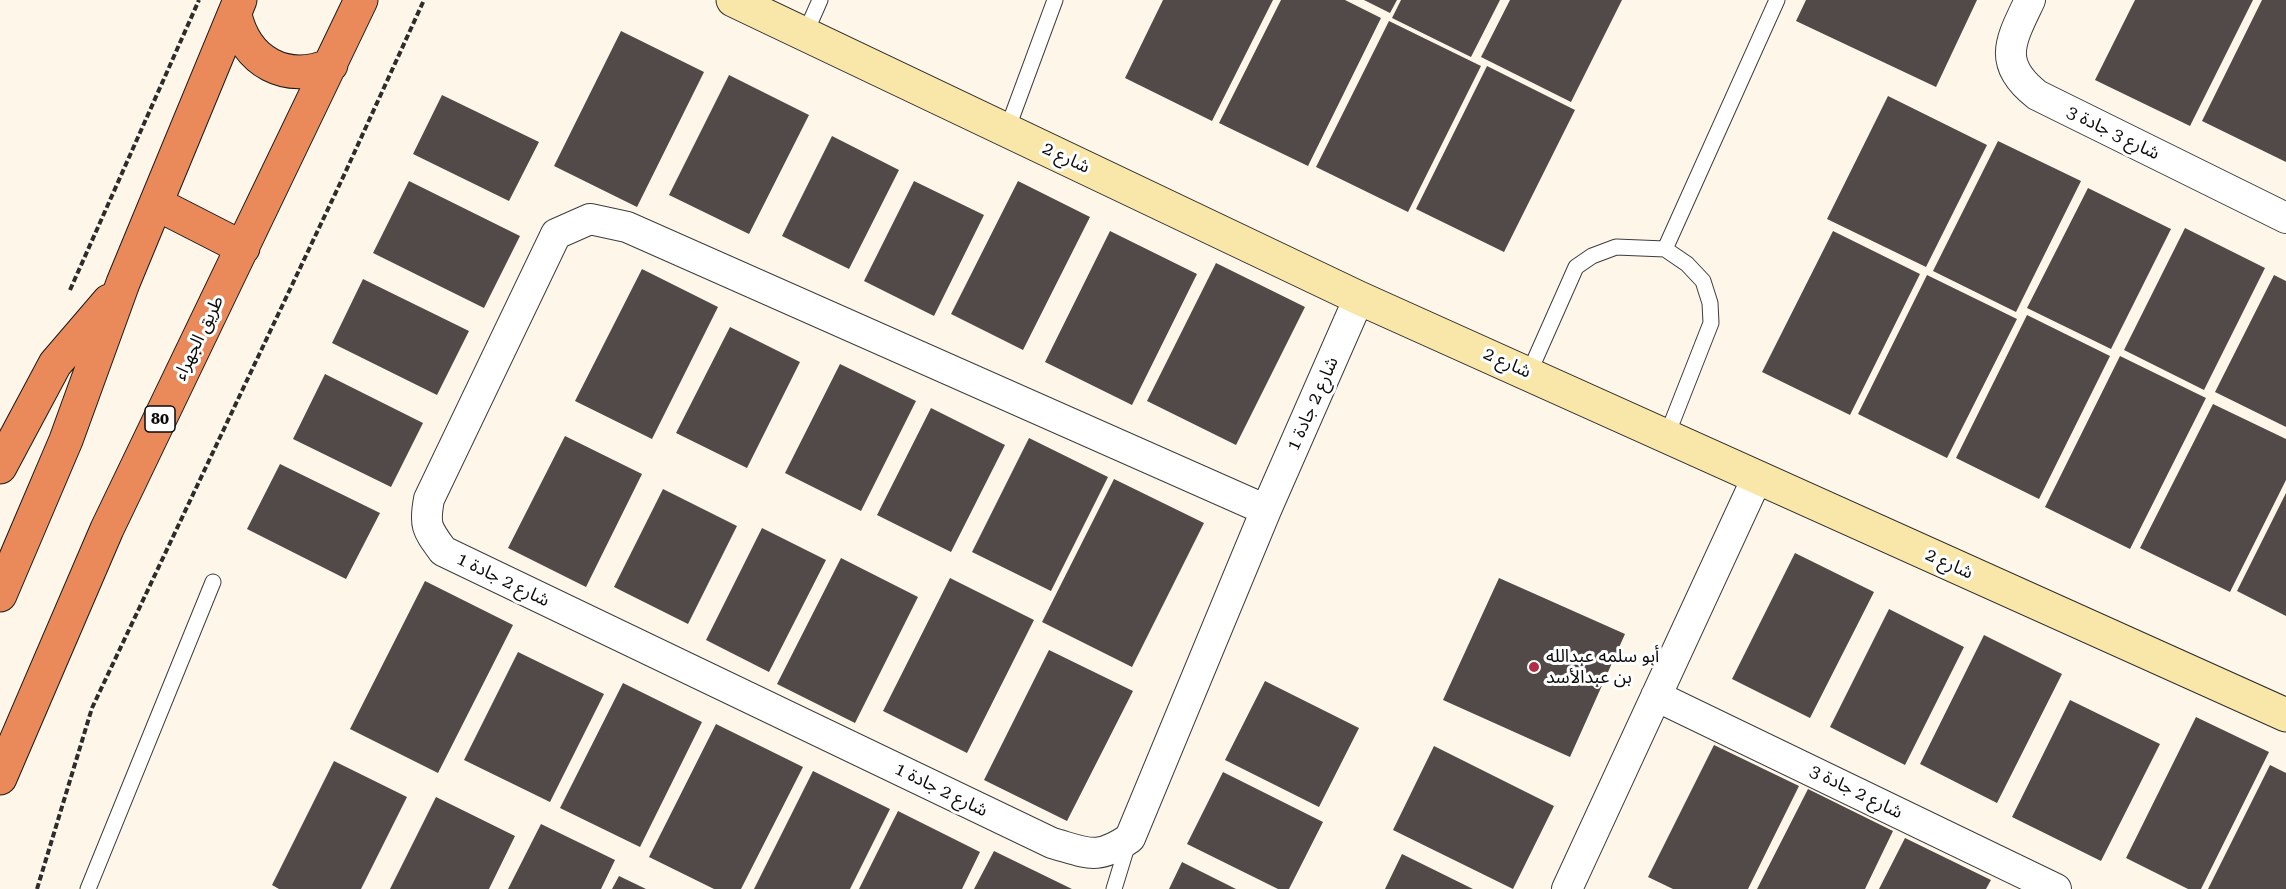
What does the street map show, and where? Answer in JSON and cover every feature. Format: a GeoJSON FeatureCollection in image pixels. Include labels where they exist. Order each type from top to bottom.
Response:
{"type":"FeatureCollection","features":[{"type":"Feature","properties":{"kind":"highway","name":"طريق الجهراء"},"geometry":{"type":"LineString","coordinates":[[0,778],[107,529],[361,0]]}},
{"type":"Feature","properties":{"kind":"highway"},"geometry":{"type":"LineString","coordinates":[[238,7],[244,41],[263,61],[286,71],[309,72],[331,65]]}},
{"type":"Feature","properties":{"kind":"highway"},"geometry":{"type":"LineString","coordinates":[[0,595],[66,440],[123,283],[238,7]]}},
{"type":"Feature","properties":{"kind":"highway"},"geometry":{"type":"LineString","coordinates":[[157,204],[243,248]]}},
{"type":"Feature","properties":{"kind":"highway"},"geometry":{"type":"LineString","coordinates":[[0,467],[55,364],[123,283]]}},
{"type":"Feature","properties":{"kind":"street","name":"شارع 2"},"geometry":{"type":"LineString","coordinates":[[733,0],[1359,297],[2286,715]]}},
{"type":"Feature","properties":{"kind":"street","name":"شارع 3 جادة 3"},"geometry":{"type":"LineString","coordinates":[[2030,0],[2012,38],[2011,55],[2014,71],[2024,85],[2037,95],[2286,218]]}},
{"type":"Feature","properties":{"kind":"street","name":"شارع 2 جادة 1"},"geometry":{"type":"LineString","coordinates":[[1266,510],[627,227],[590,219],[556,234],[429,499],[425,519],[431,535],[443,551],[1052,843],[1093,854],[1113,850],[1130,838],[1266,510],[1359,297]]}},
{"type":"Feature","properties":{"kind":"street"},"geometry":{"type":"LineString","coordinates":[[1567,889],[1757,478]]}},
{"type":"Feature","properties":{"kind":"street","name":"شارع 2 جادة 3"},"geometry":{"type":"LineString","coordinates":[[1656,696],[2056,889]]}},
{"type":"Feature","properties":{"kind":"lane"},"geometry":{"type":"LineString","coordinates":[[805,34],[820,0]]}},
{"type":"Feature","properties":{"kind":"lane"},"geometry":{"type":"LineString","coordinates":[[1007,130],[1055,0]]}},
{"type":"Feature","properties":{"kind":"lane"},"geometry":{"type":"LineString","coordinates":[[1665,249],[1777,0]]}},
{"type":"Feature","properties":{"kind":"lane"},"geometry":{"type":"LineString","coordinates":[[1529,374],[1576,267],[1592,256],[1616,247],[1665,249],[1687,264],[1703,281],[1710,303],[1711,323],[1667,435]]}},
{"type":"Feature","properties":{"kind":"lane"},"geometry":{"type":"LineString","coordinates":[[88,889],[213,582]]}},
{"type":"Feature","properties":{"kind":"lane"},"geometry":{"type":"LineString","coordinates":[[1114,889],[1130,838]]}},
{"type":"Feature","properties":{"kind":"path"},"geometry":{"type":"LineString","coordinates":[[68,295],[199,0]]}},
{"type":"Feature","properties":{"kind":"path"},"geometry":{"type":"LineString","coordinates":[[38,889],[92,708],[345,173],[424,0]]}},
{"type":"Feature","properties":{"kind":"building"},"geometry":{"type":"Polygon","coordinates":[[[1163,0],[1273,0],[1212,121],[1125,78],[1163,0]]]}},
{"type":"Feature","properties":{"kind":"building"},"geometry":{"type":"Polygon","coordinates":[[[1281,0],[1345,0],[1381,18],[1308,166],[1219,123],[1281,0]]]}},
{"type":"Feature","properties":{"kind":"building"},"geometry":{"type":"Polygon","coordinates":[[[1364,0],[1397,0],[1390,13],[1364,0]]]}},
{"type":"Feature","properties":{"kind":"building"},"geometry":{"type":"Polygon","coordinates":[[[1401,0],[1500,0],[1471,57],[1392,18],[1401,0]]]}},
{"type":"Feature","properties":{"kind":"building"},"geometry":{"type":"Polygon","coordinates":[[[1510,0],[1622,0],[1571,102],[1481,57],[1510,0]]]}},
{"type":"Feature","properties":{"kind":"building"},"geometry":{"type":"Polygon","coordinates":[[[1806,0],[1977,0],[1936,87],[1796,21],[1806,0]]]}},
{"type":"Feature","properties":{"kind":"building"},"geometry":{"type":"Polygon","coordinates":[[[2135,0],[2253,0],[2190,126],[2095,80],[2135,0]]]}},
{"type":"Feature","properties":{"kind":"building"},"geometry":{"type":"Polygon","coordinates":[[[2262,0],[2286,0],[2286,162],[2202,121],[2262,0]]]}},
{"type":"Feature","properties":{"kind":"building"},"geometry":{"type":"Polygon","coordinates":[[[1389,21],[1481,66],[1408,212],[1316,167],[1389,21]]]}},
{"type":"Feature","properties":{"kind":"building"},"geometry":{"type":"Polygon","coordinates":[[[621,31],[704,72],[637,207],[554,166],[621,31]]]}},
{"type":"Feature","properties":{"kind":"building"},"geometry":{"type":"Polygon","coordinates":[[[1487,66],[1575,110],[1504,252],[1416,209],[1487,66]]]}},
{"type":"Feature","properties":{"kind":"building"},"geometry":{"type":"Polygon","coordinates":[[[729,75],[809,115],[749,234],[669,195],[729,75]]]}},
{"type":"Feature","properties":{"kind":"building"},"geometry":{"type":"Polygon","coordinates":[[[442,95],[539,142],[509,201],[413,154],[442,95]]]}},
{"type":"Feature","properties":{"kind":"building"},"geometry":{"type":"Polygon","coordinates":[[[1888,96],[1987,145],[1926,267],[1827,219],[1888,96]]]}},
{"type":"Feature","properties":{"kind":"building"},"geometry":{"type":"Polygon","coordinates":[[[832,136],[899,170],[849,269],[782,236],[832,136]]]}},
{"type":"Feature","properties":{"kind":"building"},"geometry":{"type":"Polygon","coordinates":[[[1998,141],[2081,181],[2016,312],[1933,271],[1998,141]]]}},
{"type":"Feature","properties":{"kind":"building"},"geometry":{"type":"Polygon","coordinates":[[[409,181],[520,236],[484,308],[373,253],[409,181]]]}},
{"type":"Feature","properties":{"kind":"building"},"geometry":{"type":"Polygon","coordinates":[[[914,181],[984,215],[934,316],[864,281],[914,181]]]}},
{"type":"Feature","properties":{"kind":"building"},"geometry":{"type":"Polygon","coordinates":[[[1018,181],[1090,217],[1023,350],[951,314],[1018,181]]]}},
{"type":"Feature","properties":{"kind":"building"},"geometry":{"type":"Polygon","coordinates":[[[2088,188],[2171,229],[2111,349],[2027,308],[2088,188]]]}},
{"type":"Feature","properties":{"kind":"building"},"geometry":{"type":"Polygon","coordinates":[[[2185,228],[2265,268],[2204,390],[2124,350],[2185,228]]]}},
{"type":"Feature","properties":{"kind":"building"},"geometry":{"type":"Polygon","coordinates":[[[1110,231],[1197,274],[1132,405],[1045,362],[1110,231]]]}},
{"type":"Feature","properties":{"kind":"building"},"geometry":{"type":"Polygon","coordinates":[[[1833,231],[1920,274],[1850,415],[1762,372],[1833,231]]]}},
{"type":"Feature","properties":{"kind":"building"},"geometry":{"type":"Polygon","coordinates":[[[1216,263],[1305,307],[1236,445],[1147,401],[1216,263]]]}},
{"type":"Feature","properties":{"kind":"building"},"geometry":{"type":"Polygon","coordinates":[[[642,269],[718,307],[652,439],[575,401],[642,269]]]}},
{"type":"Feature","properties":{"kind":"building"},"geometry":{"type":"Polygon","coordinates":[[[1927,275],[2017,319],[1947,458],[1858,414],[1927,275]]]}},
{"type":"Feature","properties":{"kind":"building"},"geometry":{"type":"Polygon","coordinates":[[[2274,275],[2286,281],[2286,427],[2215,392],[2274,275]]]}},
{"type":"Feature","properties":{"kind":"building"},"geometry":{"type":"Polygon","coordinates":[[[363,279],[469,331],[437,395],[332,343],[363,279]]]}},
{"type":"Feature","properties":{"kind":"building"},"geometry":{"type":"Polygon","coordinates":[[[2027,315],[2110,356],[2039,499],[1956,458],[2027,315]]]}},
{"type":"Feature","properties":{"kind":"building"},"geometry":{"type":"Polygon","coordinates":[[[730,327],[800,362],[747,468],[676,433],[730,327]]]}},
{"type":"Feature","properties":{"kind":"building"},"geometry":{"type":"Polygon","coordinates":[[[2120,356],[2206,398],[2130,549],[2045,507],[2120,356]]]}},
{"type":"Feature","properties":{"kind":"building"},"geometry":{"type":"Polygon","coordinates":[[[840,364],[916,401],[861,511],[785,473],[840,364]]]}},
{"type":"Feature","properties":{"kind":"building"},"geometry":{"type":"Polygon","coordinates":[[[325,374],[423,423],[391,487],[293,439],[325,374]]]}},
{"type":"Feature","properties":{"kind":"building"},"geometry":{"type":"Polygon","coordinates":[[[2213,404],[2286,439],[2286,480],[2230,592],[2140,548],[2213,404]]]}},
{"type":"Feature","properties":{"kind":"building"},"geometry":{"type":"Polygon","coordinates":[[[931,408],[1005,445],[951,552],[877,515],[931,408]]]}},
{"type":"Feature","properties":{"kind":"building"},"geometry":{"type":"Polygon","coordinates":[[[565,436],[642,474],[586,587],[508,548],[565,436]]]}},
{"type":"Feature","properties":{"kind":"building"},"geometry":{"type":"Polygon","coordinates":[[[1029,438],[1108,477],[1051,591],[972,552],[1029,438]]]}},
{"type":"Feature","properties":{"kind":"building"},"geometry":{"type":"Polygon","coordinates":[[[280,464],[380,513],[346,579],[247,529],[280,464]]]}},
{"type":"Feature","properties":{"kind":"building"},"geometry":{"type":"Polygon","coordinates":[[[1114,479],[1204,523],[1132,667],[1042,622],[1114,479]]]}},
{"type":"Feature","properties":{"kind":"building"},"geometry":{"type":"Polygon","coordinates":[[[663,489],[737,526],[688,624],[614,587],[663,489]]]}},
{"type":"Feature","properties":{"kind":"building"},"geometry":{"type":"Polygon","coordinates":[[[2286,493],[2286,616],[2237,591],[2286,493]]]}},
{"type":"Feature","properties":{"kind":"building"},"geometry":{"type":"Polygon","coordinates":[[[762,528],[826,560],[769,672],[706,640],[762,528]]]}},
{"type":"Feature","properties":{"kind":"building"},"geometry":{"type":"Polygon","coordinates":[[[1795,553],[1874,592],[1810,718],[1732,679],[1795,553]]]}},
{"type":"Feature","properties":{"kind":"building"},"geometry":{"type":"Polygon","coordinates":[[[841,558],[918,597],[855,723],[777,684],[841,558]]]}},
{"type":"Feature","properties":{"kind":"building"},"geometry":{"type":"Polygon","coordinates":[[[950,578],[1034,620],[967,753],[883,711],[950,578]]]}},
{"type":"Feature","properties":{"kind":"building","name":"أبو سلمه عبدالله بن عبدالأسد"},"geometry":{"type":"Polygon","coordinates":[[[1499,578],[1625,634],[1570,757],[1443,700],[1499,578]]]}},
{"type":"Feature","properties":{"kind":"building"},"geometry":{"type":"Polygon","coordinates":[[[425,581],[513,625],[438,773],[350,729],[425,581]]]}},
{"type":"Feature","properties":{"kind":"building"},"geometry":{"type":"Polygon","coordinates":[[[1889,609],[1964,647],[1905,765],[1830,727],[1889,609]]]}},
{"type":"Feature","properties":{"kind":"building"},"geometry":{"type":"Polygon","coordinates":[[[1984,635],[2062,674],[1997,803],[1920,764],[1984,635]]]}},
{"type":"Feature","properties":{"kind":"building"},"geometry":{"type":"Polygon","coordinates":[[[1049,650],[1133,691],[1067,821],[984,780],[1049,650]]]}},
{"type":"Feature","properties":{"kind":"building"},"geometry":{"type":"Polygon","coordinates":[[[518,652],[604,694],[550,802],[464,760],[518,652]]]}},
{"type":"Feature","properties":{"kind":"building"},"geometry":{"type":"Polygon","coordinates":[[[1265,681],[1359,728],[1319,807],[1225,760],[1265,681]]]}},
{"type":"Feature","properties":{"kind":"building"},"geometry":{"type":"Polygon","coordinates":[[[623,683],[702,722],[640,847],[560,808],[623,683]]]}},
{"type":"Feature","properties":{"kind":"building"},"geometry":{"type":"Polygon","coordinates":[[[2070,700],[2160,744],[2101,861],[2012,817],[2070,700]]]}},
{"type":"Feature","properties":{"kind":"building"},"geometry":{"type":"Polygon","coordinates":[[[2196,717],[2269,752],[2201,889],[2188,889],[2126,858],[2196,717]]]}},
{"type":"Feature","properties":{"kind":"building"},"geometry":{"type":"Polygon","coordinates":[[[716,724],[803,767],[741,889],[714,889],[649,857],[716,724]]]}},
{"type":"Feature","properties":{"kind":"building"},"geometry":{"type":"Polygon","coordinates":[[[1714,745],[1799,786],[1748,889],[1673,889],[1648,877],[1714,745]]]}},
{"type":"Feature","properties":{"kind":"building"},"geometry":{"type":"Polygon","coordinates":[[[1434,746],[1554,806],[1513,889],[1393,830],[1434,746]]]}},
{"type":"Feature","properties":{"kind":"building"},"geometry":{"type":"Polygon","coordinates":[[[334,761],[407,797],[361,889],[279,889],[272,885],[334,761]]]}},
{"type":"Feature","properties":{"kind":"building"},"geometry":{"type":"Polygon","coordinates":[[[2270,765],[2286,773],[2286,889],[2208,889],[2270,765]]]}},
{"type":"Feature","properties":{"kind":"building"},"geometry":{"type":"Polygon","coordinates":[[[813,771],[890,809],[850,889],[754,889],[813,771]]]}},
{"type":"Feature","properties":{"kind":"building"},"geometry":{"type":"Polygon","coordinates":[[[1223,772],[1323,822],[1289,889],[1278,889],[1187,844],[1223,772]]]}},
{"type":"Feature","properties":{"kind":"building"},"geometry":{"type":"Polygon","coordinates":[[[1808,789],[1893,831],[1865,889],[1757,889],[1808,789]]]}},
{"type":"Feature","properties":{"kind":"building"},"geometry":{"type":"Polygon","coordinates":[[[436,797],[515,836],[489,889],[390,889],[436,797]]]}},
{"type":"Feature","properties":{"kind":"building"},"geometry":{"type":"Polygon","coordinates":[[[898,811],[980,852],[962,889],[859,889],[898,811]]]}},
{"type":"Feature","properties":{"kind":"building"},"geometry":{"type":"Polygon","coordinates":[[[541,824],[615,860],[601,889],[508,889],[541,824]]]}},
{"type":"Feature","properties":{"kind":"building"},"geometry":{"type":"Polygon","coordinates":[[[1905,838],[1991,880],[1986,889],[1879,889],[1905,838]]]}},
{"type":"Feature","properties":{"kind":"building"},"geometry":{"type":"Polygon","coordinates":[[[994,851],[1072,889],[974,889],[994,851]]]}},
{"type":"Feature","properties":{"kind":"building"},"geometry":{"type":"Polygon","coordinates":[[[1402,854],[1473,889],[1385,889],[1402,854]]]}},
{"type":"Feature","properties":{"kind":"building"},"geometry":{"type":"Polygon","coordinates":[[[1182,862],[1236,889],[1169,889],[1182,862]]]}},
{"type":"Feature","properties":{"kind":"building"},"geometry":{"type":"Polygon","coordinates":[[[619,876],[646,889],[612,889],[619,876]]]}},
{"type":"Feature","properties":{"kind":"place","name":"أبو سلمه عبدالله بن عبدالأسد"},"geometry":{"type":"Point","coordinates":[1534,667]}}]}
